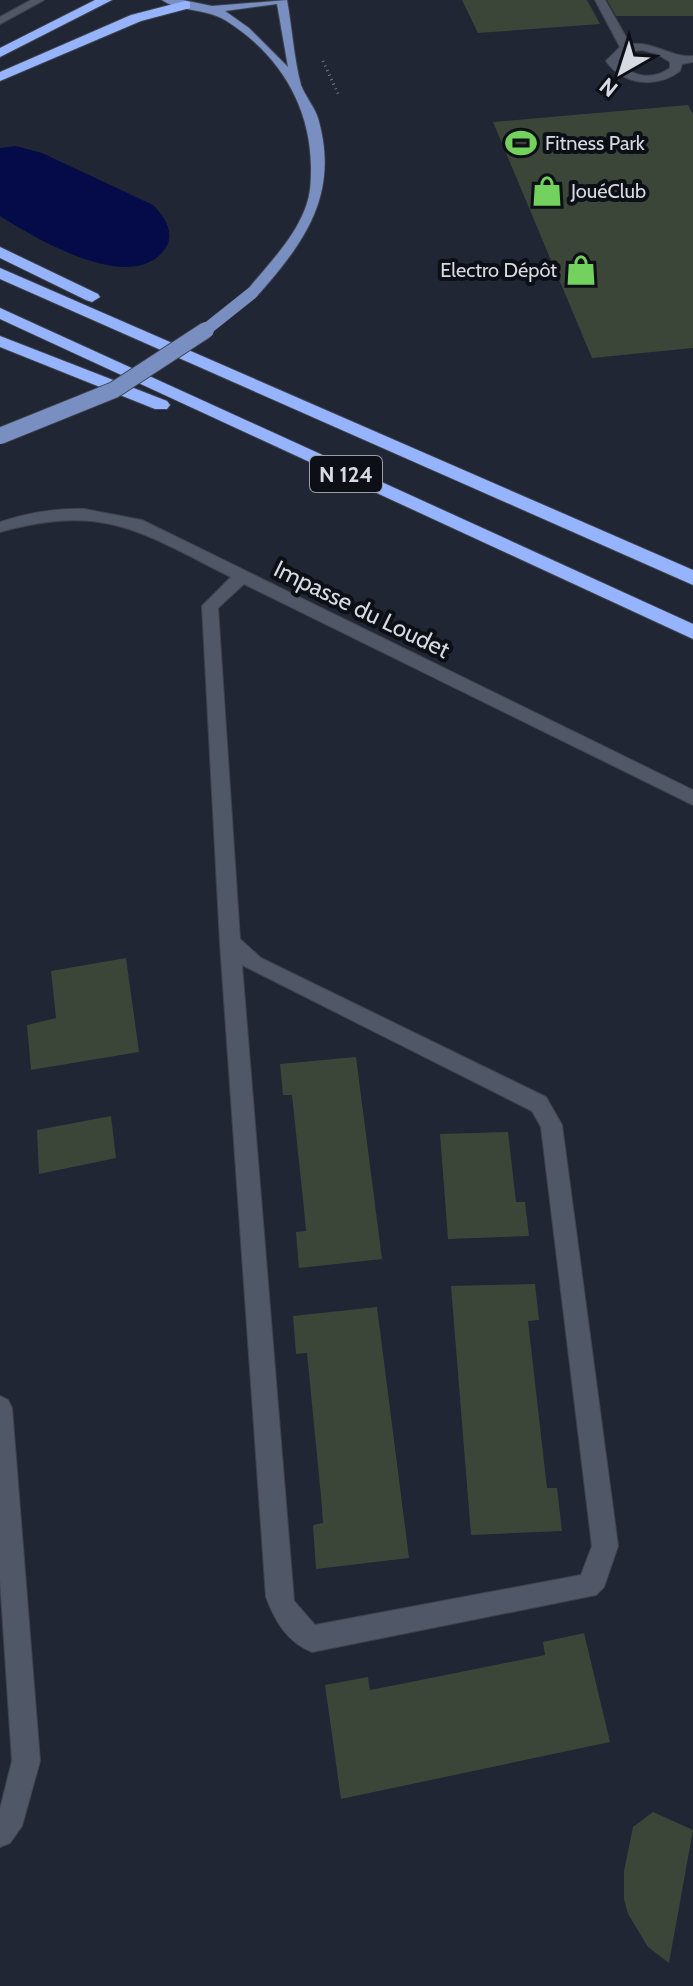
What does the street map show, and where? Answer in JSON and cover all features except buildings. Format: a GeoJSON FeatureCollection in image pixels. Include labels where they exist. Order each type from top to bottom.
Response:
{"type":"FeatureCollection","features":[{"type":"Feature","properties":{"kind":"highway"},"geometry":{"type":"LineString","coordinates":[[0,53],[105,0]]}},
{"type":"Feature","properties":{"kind":"highway"},"geometry":{"type":"LineString","coordinates":[[0,77],[136,18],[185,5]]}},
{"type":"Feature","properties":{"kind":"highway"},"geometry":{"type":"LineString","coordinates":[[0,252],[257,384]]}},
{"type":"Feature","properties":{"kind":"highway","name":"N 124"},"geometry":{"type":"LineString","coordinates":[[0,273],[693,578]]}},
{"type":"Feature","properties":{"kind":"highway","name":"N 124"},"geometry":{"type":"LineString","coordinates":[[0,313],[693,632]]}},
{"type":"Feature","properties":{"kind":"highway"},"geometry":{"type":"LineString","coordinates":[[0,341],[412,505]]}},
{"type":"Feature","properties":{"kind":"main road"},"geometry":{"type":"LineString","coordinates":[[0,436],[114,390],[195,337],[252,293],[279,263],[302,228],[316,196],[314,122],[296,82],[282,0],[212,9],[167,0]]}},
{"type":"Feature","properties":{"kind":"main road"},"geometry":{"type":"LineString","coordinates":[[212,9],[245,28],[296,82]]}},
{"type":"Feature","properties":{"kind":"street"},"geometry":{"type":"LineString","coordinates":[[0,21],[39,0]]}},
{"type":"Feature","properties":{"kind":"street"},"geometry":{"type":"LineString","coordinates":[[600,0],[627,49]]}},
{"type":"Feature","properties":{"kind":"street"},"geometry":{"type":"LineString","coordinates":[[676,61],[676,69],[664,77],[635,78],[613,64],[614,55],[627,49],[663,51],[676,61],[693,59]]}},
{"type":"Feature","properties":{"kind":"street","name":"Impasse du Loudet"},"geometry":{"type":"LineString","coordinates":[[0,527],[69,512],[111,516],[136,524],[693,798]]}},
{"type":"Feature","properties":{"kind":"street"},"geometry":{"type":"LineString","coordinates":[[230,943],[254,964],[539,1104],[546,1113],[551,1125],[605,1546],[595,1578],[587,1586],[312,1639],[297,1629],[285,1615],[279,1597],[230,943],[210,606],[242,576]]}},
{"type":"Feature","properties":{"kind":"street"},"geometry":{"type":"LineString","coordinates":[[0,1408],[26,1761],[12,1816],[0,1833]]}},
{"type":"Feature","properties":{"kind":"shaded area"},"geometry":{"type":"Polygon","coordinates":[[[16,146],[42,153],[153,205],[169,231],[165,249],[150,262],[130,267],[107,265],[59,249],[0,216],[0,148],[16,146]]]}},
{"type":"Feature","properties":{"kind":"place","name":"Fitness Park"},"geometry":{"type":"Point","coordinates":[521,143]}},
{"type":"Feature","properties":{"kind":"place","name":"JouéClub"},"geometry":{"type":"Point","coordinates":[547,191]}},
{"type":"Feature","properties":{"kind":"place","name":"Electro Dépôt"},"geometry":{"type":"Point","coordinates":[581,270]}}]}
